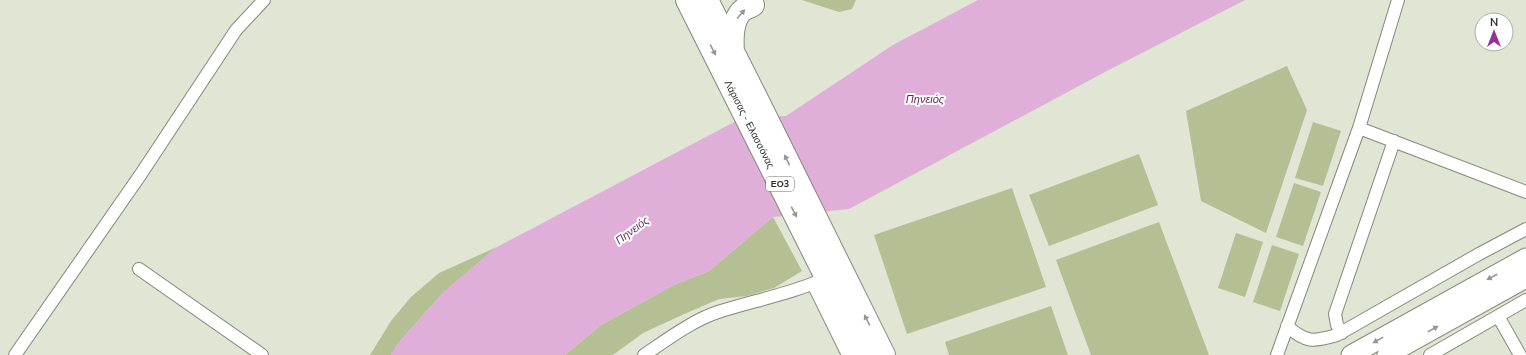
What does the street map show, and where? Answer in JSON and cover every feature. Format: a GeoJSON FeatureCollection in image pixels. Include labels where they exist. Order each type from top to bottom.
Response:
{"type":"FeatureCollection","features":[{"type":"Feature","properties":{"kind":"highway","name":"Λάρισας - Ελασσόνας"},"geometry":{"type":"LineString","coordinates":[[688,0],[747,98],[828,271],[865,355]]}},
{"type":"Feature","properties":{"kind":"highway","name":"Λάρισας - Ελασσόνας"},"geometry":{"type":"LineString","coordinates":[[707,0],[734,54],[747,98]]}},
{"type":"Feature","properties":{"kind":"highway"},"geometry":{"type":"LineString","coordinates":[[734,54],[732,38],[737,18],[744,10],[753,5]]}},
{"type":"Feature","properties":{"kind":"highway","name":"Λάρισας - Ελασσόνας"},"geometry":{"type":"LineString","coordinates":[[828,271],[884,355]]}},
{"type":"Feature","properties":{"kind":"main road"},"geometry":{"type":"LineString","coordinates":[[1351,355],[1526,258]]}},
{"type":"Feature","properties":{"kind":"main road"},"geometry":{"type":"LineString","coordinates":[[1387,355],[1526,278]]}},
{"type":"Feature","properties":{"kind":"street"},"geometry":{"type":"LineString","coordinates":[[15,355],[145,167],[236,30],[264,0]]}},
{"type":"Feature","properties":{"kind":"street"},"geometry":{"type":"LineString","coordinates":[[1277,355],[1359,128],[1398,0]]}},
{"type":"Feature","properties":{"kind":"street"},"geometry":{"type":"LineString","coordinates":[[1359,128],[1526,192]]}},
{"type":"Feature","properties":{"kind":"street"},"geometry":{"type":"LineString","coordinates":[[1342,333],[1337,325],[1335,314],[1394,141]]}},
{"type":"Feature","properties":{"kind":"street"},"geometry":{"type":"LineString","coordinates":[[1287,326],[1300,337],[1308,339],[1321,339],[1342,333],[1479,254],[1526,229]]}},
{"type":"Feature","properties":{"kind":"street"},"geometry":{"type":"LineString","coordinates":[[139,270],[262,355]]}},
{"type":"Feature","properties":{"kind":"street"},"geometry":{"type":"LineString","coordinates":[[644,355],[679,331],[716,313],[795,291],[828,271],[848,355]]}},
{"type":"Feature","properties":{"kind":"street"},"geometry":{"type":"LineString","coordinates":[[1430,355],[1448,351],[1498,316],[1526,300]]}},
{"type":"Feature","properties":{"kind":"street"},"geometry":{"type":"LineString","coordinates":[[1498,316],[1520,355]]}},
{"type":"Feature","properties":{"kind":"green space"},"geometry":{"type":"Polygon","coordinates":[[[802,0],[856,0],[852,9],[839,12],[802,0]]]}},
{"type":"Feature","properties":{"kind":"green space"},"geometry":{"type":"Polygon","coordinates":[[[1287,66],[1307,110],[1266,233],[1201,201],[1186,111],[1287,66]]]}},
{"type":"Feature","properties":{"kind":"green space"},"geometry":{"type":"Polygon","coordinates":[[[1313,122],[1341,131],[1323,186],[1295,178],[1313,122]]]}},
{"type":"Feature","properties":{"kind":"green space"},"geometry":{"type":"Polygon","coordinates":[[[1139,154],[1158,205],[1049,246],[1029,195],[1139,154]]]}},
{"type":"Feature","properties":{"kind":"green space"},"geometry":{"type":"Polygon","coordinates":[[[1294,183],[1321,192],[1303,246],[1276,237],[1294,183]]]}},
{"type":"Feature","properties":{"kind":"green space"},"geometry":{"type":"Polygon","coordinates":[[[1012,188],[1046,287],[907,334],[874,235],[1012,188]]]}},
{"type":"Feature","properties":{"kind":"green space"},"geometry":{"type":"Polygon","coordinates":[[[773,217],[802,271],[774,288],[747,296],[719,299],[682,315],[643,333],[613,355],[565,355],[601,325],[674,285],[709,271],[773,217]]]}},
{"type":"Feature","properties":{"kind":"green space"},"geometry":{"type":"Polygon","coordinates":[[[1159,222],[1209,355],[1091,355],[1056,260],[1159,222]]]}},
{"type":"Feature","properties":{"kind":"green space"},"geometry":{"type":"Polygon","coordinates":[[[1236,233],[1263,242],[1245,297],[1218,288],[1236,233]]]}},
{"type":"Feature","properties":{"kind":"green space"},"geometry":{"type":"Polygon","coordinates":[[[1272,245],[1299,254],[1280,311],[1253,302],[1272,245]]]}},
{"type":"Feature","properties":{"kind":"green space"},"geometry":{"type":"Polygon","coordinates":[[[497,247],[444,292],[400,341],[391,355],[370,355],[391,321],[411,297],[439,273],[497,247]]]}},
{"type":"Feature","properties":{"kind":"green space"},"geometry":{"type":"Polygon","coordinates":[[[1051,306],[1068,355],[949,355],[945,342],[1051,306]]]}},
{"type":"Feature","properties":{"kind":"water","name":"Πηνειός"},"geometry":{"type":"Polygon","coordinates":[[[978,0],[1245,0],[1105,72],[849,209],[773,217],[709,271],[674,285],[601,325],[565,355],[391,355],[400,341],[444,292],[497,247],[740,119],[786,116],[893,45],[978,0]]]}}]}
